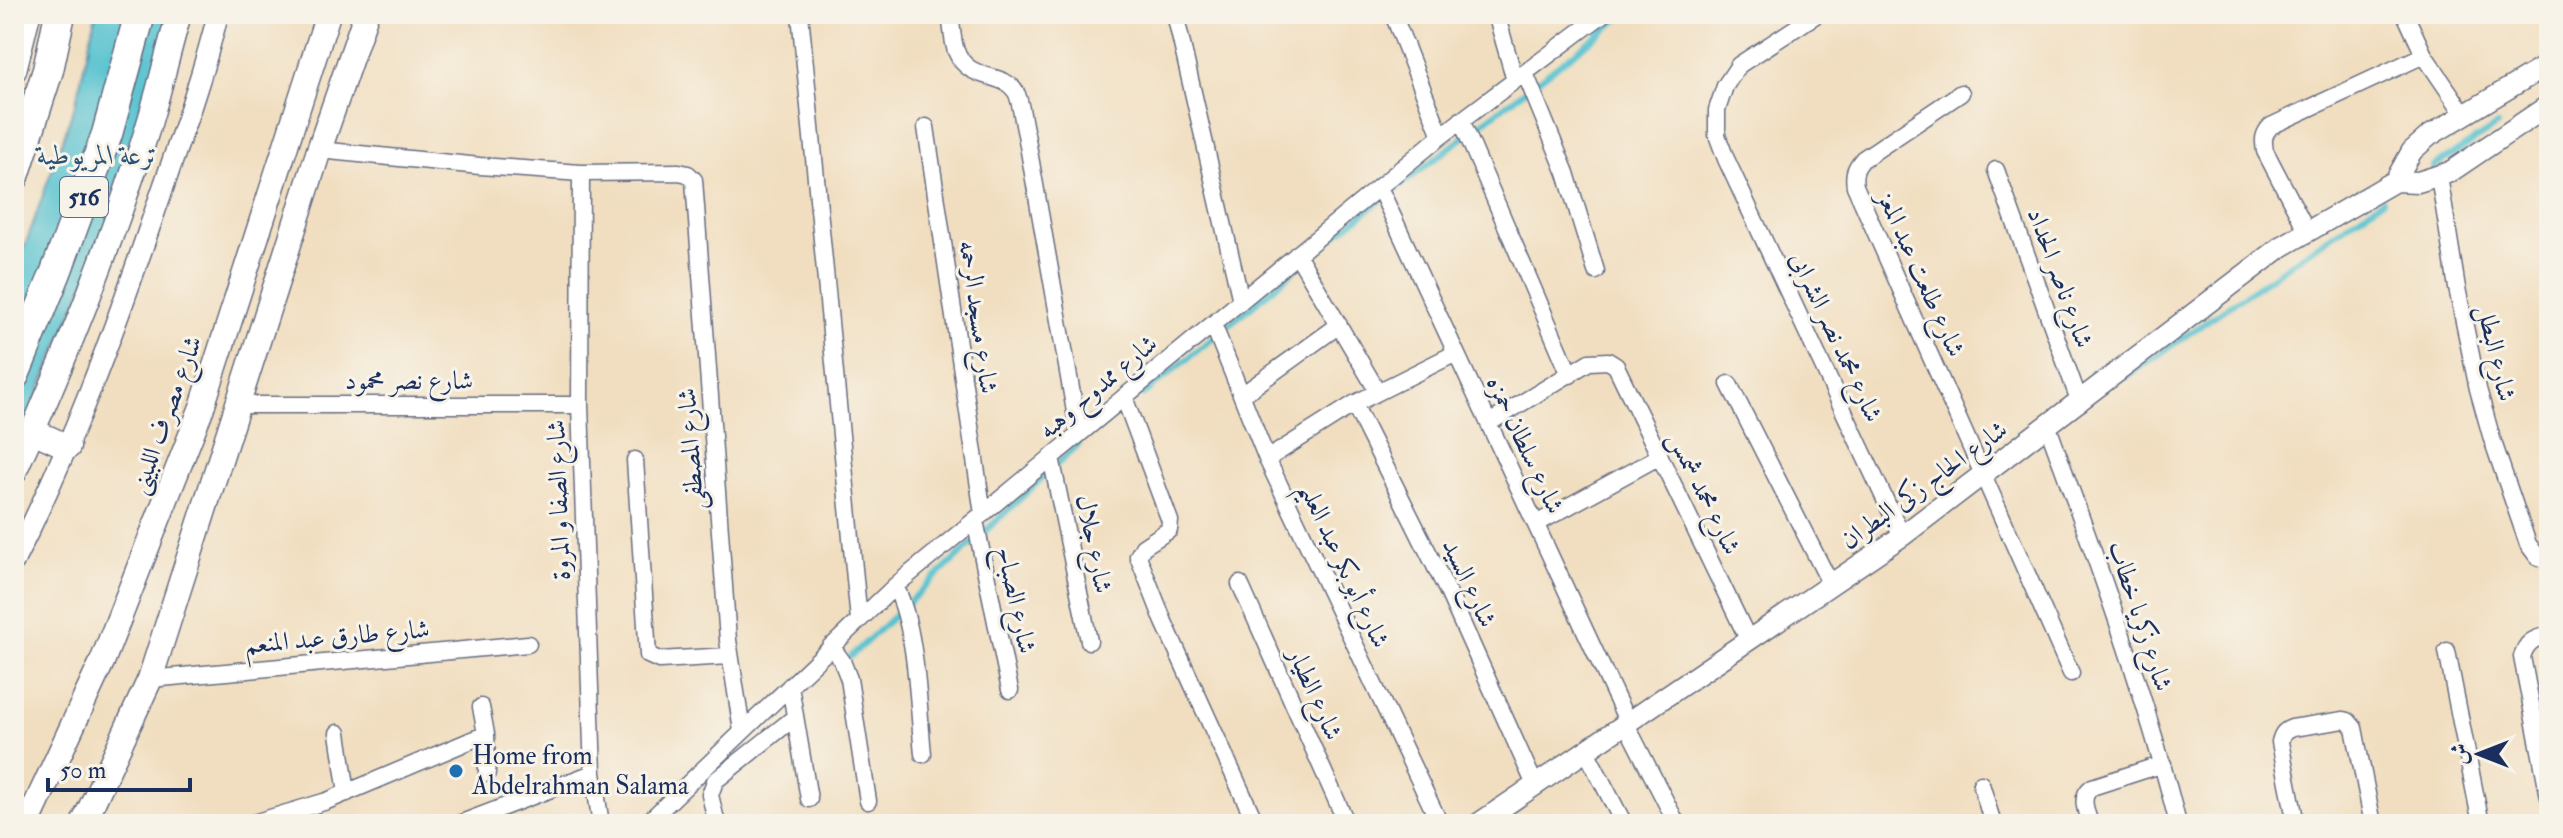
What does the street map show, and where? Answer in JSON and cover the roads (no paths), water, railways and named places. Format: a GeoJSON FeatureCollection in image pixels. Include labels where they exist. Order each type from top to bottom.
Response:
{"type":"FeatureCollection","features":[{"type":"Feature","properties":{"kind":"highway"},"geometry":{"type":"LineString","coordinates":[[14,176],[48,70],[60,14]]}},
{"type":"Feature","properties":{"kind":"highway","name":"516"},"geometry":{"type":"LineString","coordinates":[[14,375],[107,134],[140,14]]}},
{"type":"Feature","properties":{"kind":"main road"},"geometry":{"type":"LineString","coordinates":[[14,70],[28,14]]}},
{"type":"Feature","properties":{"kind":"main road"},"geometry":{"type":"LineString","coordinates":[[14,472],[116,223],[179,14]]}},
{"type":"Feature","properties":{"kind":"main road","name":"شارع مصرف اللبينى"},"geometry":{"type":"LineString","coordinates":[[27,824],[102,662],[202,407],[328,14]]}},
{"type":"Feature","properties":{"kind":"main road"},"geometry":{"type":"LineString","coordinates":[[83,824],[150,679],[319,150],[366,14]]}},
{"type":"Feature","properties":{"kind":"main road"},"geometry":{"type":"LineString","coordinates":[[33,431],[68,447]]}},
{"type":"Feature","properties":{"kind":"street"},"geometry":{"type":"LineString","coordinates":[[14,561],[68,447],[116,324],[186,122],[218,14]]}},
{"type":"Feature","properties":{"kind":"street"},"geometry":{"type":"LineString","coordinates":[[800,14],[859,620]]}},
{"type":"Feature","properties":{"kind":"street"},"geometry":{"type":"LineString","coordinates":[[950,14],[956,51],[966,65],[979,75],[1003,81],[1016,92],[1079,434]]}},
{"type":"Feature","properties":{"kind":"street"},"geometry":{"type":"LineString","coordinates":[[1175,14],[1241,301]]}},
{"type":"Feature","properties":{"kind":"street"},"geometry":{"type":"LineString","coordinates":[[1393,14],[1441,136]]}},
{"type":"Feature","properties":{"kind":"street"},"geometry":{"type":"LineString","coordinates":[[1496,14],[1566,173],[1596,271]]}},
{"type":"Feature","properties":{"kind":"street","name":"شارع محمد نصر الشرابى"},"geometry":{"type":"LineString","coordinates":[[1817,14],[1739,65],[1725,86],[1717,110],[1717,135],[1902,536]]}},
{"type":"Feature","properties":{"kind":"street"},"geometry":{"type":"LineString","coordinates":[[2405,14],[2424,55],[2464,114]]}},
{"type":"Feature","properties":{"kind":"street","name":"شارع ممدوح وهبه"},"geometry":{"type":"LineString","coordinates":[[646,824],[859,620],[898,593],[1124,397],[1216,331],[1241,301],[1301,261],[1383,195],[1441,136],[1466,130],[1523,78],[1601,15]]}},
{"type":"Feature","properties":{"kind":"street"},"geometry":{"type":"LineString","coordinates":[[2307,231],[2265,151],[2265,132],[2271,126],[2424,55]]}},
{"type":"Feature","properties":{"kind":"street","name":"شارع الحاج زكى البطران"},"geometry":{"type":"LineString","coordinates":[[1478,824],[1902,536],[2080,403],[2233,283],[2307,231],[2395,181],[2420,143],[2549,64]]}},
{"type":"Feature","properties":{"kind":"street","name":"شارع طلعت عبد المعز"},"geometry":{"type":"LineString","coordinates":[[1961,93],[1863,159],[1856,166],[1853,176],[1984,473]]}},
{"type":"Feature","properties":{"kind":"street","name":"شارع الحاج زكى البطران"},"geometry":{"type":"LineString","coordinates":[[2395,181],[2418,182],[2439,176],[2459,166],[2549,105]]}},
{"type":"Feature","properties":{"kind":"street","name":"شارع مسجد الرحمه"},"geometry":{"type":"LineString","coordinates":[[926,127],[978,522]]}},
{"type":"Feature","properties":{"kind":"street"},"geometry":{"type":"LineString","coordinates":[[1466,130],[1570,375],[1489,423]]}},
{"type":"Feature","properties":{"kind":"street"},"geometry":{"type":"LineString","coordinates":[[319,150],[581,173]]}},
{"type":"Feature","properties":{"kind":"street","name":"شارع ناصر الحداد"},"geometry":{"type":"LineString","coordinates":[[1996,170],[2080,403]]}},
{"type":"Feature","properties":{"kind":"street","name":"شارع المصطفى"},"geometry":{"type":"LineString","coordinates":[[581,173],[679,172],[688,174],[694,180],[730,656],[742,731]]}},
{"type":"Feature","properties":{"kind":"street","name":"شارع الصفا و المروة"},"geometry":{"type":"LineString","coordinates":[[581,173],[580,405],[593,773],[601,824]]}},
{"type":"Feature","properties":{"kind":"street","name":"شارع البطل"},"geometry":{"type":"LineString","coordinates":[[2439,176],[2457,288],[2492,439],[2525,536],[2537,556],[2549,561]]}},
{"type":"Feature","properties":{"kind":"street","name":"شارع سلطان حمزه"},"geometry":{"type":"LineString","coordinates":[[1383,195],[1627,724],[1677,824]]}},
{"type":"Feature","properties":{"kind":"street"},"geometry":{"type":"LineString","coordinates":[[1301,261],[1378,392]]}},
{"type":"Feature","properties":{"kind":"street"},"geometry":{"type":"LineString","coordinates":[[1242,395],[1339,325]]}},
{"type":"Feature","properties":{"kind":"street","name":"شارع أبو بكر عبد العليم"},"geometry":{"type":"LineString","coordinates":[[1216,331],[1267,459],[1440,824]]}},
{"type":"Feature","properties":{"kind":"street"},"geometry":{"type":"LineString","coordinates":[[1267,459],[1354,404],[1456,353]]}},
{"type":"Feature","properties":{"kind":"street","name":"شارع محمد شمس"},"geometry":{"type":"LineString","coordinates":[[1570,375],[1589,362],[1599,360],[1616,366],[1749,641]]}},
{"type":"Feature","properties":{"kind":"street"},"geometry":{"type":"LineString","coordinates":[[1729,384],[1831,585]]}},
{"type":"Feature","properties":{"kind":"street"},"geometry":{"type":"LineString","coordinates":[[1124,397],[1170,521],[1169,530],[1143,547],[1138,556],[1164,622],[1256,824]]}},
{"type":"Feature","properties":{"kind":"street","name":"شارع السيد"},"geometry":{"type":"LineString","coordinates":[[1354,404],[1449,594],[1535,785]]}},
{"type":"Feature","properties":{"kind":"street","name":"شارع نصر محمود"},"geometry":{"type":"LineString","coordinates":[[238,405],[580,405]]}},
{"type":"Feature","properties":{"kind":"street","name":"شارع زكريا خطاب"},"geometry":{"type":"LineString","coordinates":[[2048,427],[2107,586],[2163,764],[2178,824]]}},
{"type":"Feature","properties":{"kind":"street"},"geometry":{"type":"LineString","coordinates":[[1536,524],[1660,456]]}},
{"type":"Feature","properties":{"kind":"street"},"geometry":{"type":"LineString","coordinates":[[635,460],[648,655],[659,660],[730,656]]}},
{"type":"Feature","properties":{"kind":"street","name":"شارع جلال"},"geometry":{"type":"LineString","coordinates":[[1052,460],[1089,641]]}},
{"type":"Feature","properties":{"kind":"street"},"geometry":{"type":"LineString","coordinates":[[1984,473],[2071,673]]}},
{"type":"Feature","properties":{"kind":"street","name":"شارع الصباح"},"geometry":{"type":"LineString","coordinates":[[978,522],[1010,690]]}},
{"type":"Feature","properties":{"kind":"street","name":"شارع الطيار"},"geometry":{"type":"LineString","coordinates":[[1240,584],[1347,824]]}},
{"type":"Feature","properties":{"kind":"street"},"geometry":{"type":"LineString","coordinates":[[898,593],[908,624],[923,754]]}},
{"type":"Feature","properties":{"kind":"street"},"geometry":{"type":"LineString","coordinates":[[2546,636],[2528,643],[2522,657],[2549,797]]}},
{"type":"Feature","properties":{"kind":"street","name":"شارع طارق عبد المنعم"},"geometry":{"type":"LineString","coordinates":[[150,679],[528,644]]}},
{"type":"Feature","properties":{"kind":"street"},"geometry":{"type":"LineString","coordinates":[[831,646],[842,661],[849,679],[868,801]]}},
{"type":"Feature","properties":{"kind":"street"},"geometry":{"type":"LineString","coordinates":[[2447,651],[2481,824]]}},
{"type":"Feature","properties":{"kind":"street"},"geometry":{"type":"LineString","coordinates":[[790,686],[809,799]]}},
{"type":"Feature","properties":{"kind":"street"},"geometry":{"type":"LineString","coordinates":[[481,707],[486,734],[487,773]]}},
{"type":"Feature","properties":{"kind":"street"},"geometry":{"type":"LineString","coordinates":[[717,824],[710,795],[715,781],[795,717]]}},
{"type":"Feature","properties":{"kind":"street"},"geometry":{"type":"LineString","coordinates":[[2296,824],[2280,742],[2286,730],[2344,720],[2354,728],[2373,824]]}},
{"type":"Feature","properties":{"kind":"street"},"geometry":{"type":"LineString","coordinates":[[338,733],[347,793]]}},
{"type":"Feature","properties":{"kind":"street"},"geometry":{"type":"LineString","coordinates":[[250,824],[347,793],[486,734]]}},
{"type":"Feature","properties":{"kind":"street"},"geometry":{"type":"LineString","coordinates":[[1586,751],[1624,824]]}},
{"type":"Feature","properties":{"kind":"street"},"geometry":{"type":"LineString","coordinates":[[2090,824],[2083,798],[2092,787],[2163,764]]}},
{"type":"Feature","properties":{"kind":"street"},"geometry":{"type":"LineString","coordinates":[[459,824],[593,773]]}},
{"type":"Feature","properties":{"kind":"street"},"geometry":{"type":"LineString","coordinates":[[1981,784],[1993,824]]}},
{"type":"Feature","properties":{"kind":"water","name":"ترعة المريوطية"},"geometry":{"type":"Polygon","coordinates":[[[96,14],[170,14],[134,166],[14,451],[14,277],[76,102],[96,14]]]}},
{"type":"Feature","properties":{"kind":"waterway"},"geometry":{"type":"LineString","coordinates":[[1143,395],[1329,240],[1625,14]]}},
{"type":"Feature","properties":{"kind":"waterway"},"geometry":{"type":"LineString","coordinates":[[2433,167],[2498,125]]}},
{"type":"Feature","properties":{"kind":"waterway"},"geometry":{"type":"LineString","coordinates":[[2126,377],[2383,200]]}},
{"type":"Feature","properties":{"kind":"waterway"},"geometry":{"type":"LineString","coordinates":[[850,657],[1079,444]]}},
{"type":"Feature","properties":{"kind":"waterway"},"geometry":{"type":"LineString","coordinates":[[701,782],[786,703]]}},
{"type":"Feature","properties":{"kind":"place","name":"Home from Abdelrahman Salama"},"geometry":{"type":"Point","coordinates":[456,771]}}]}
